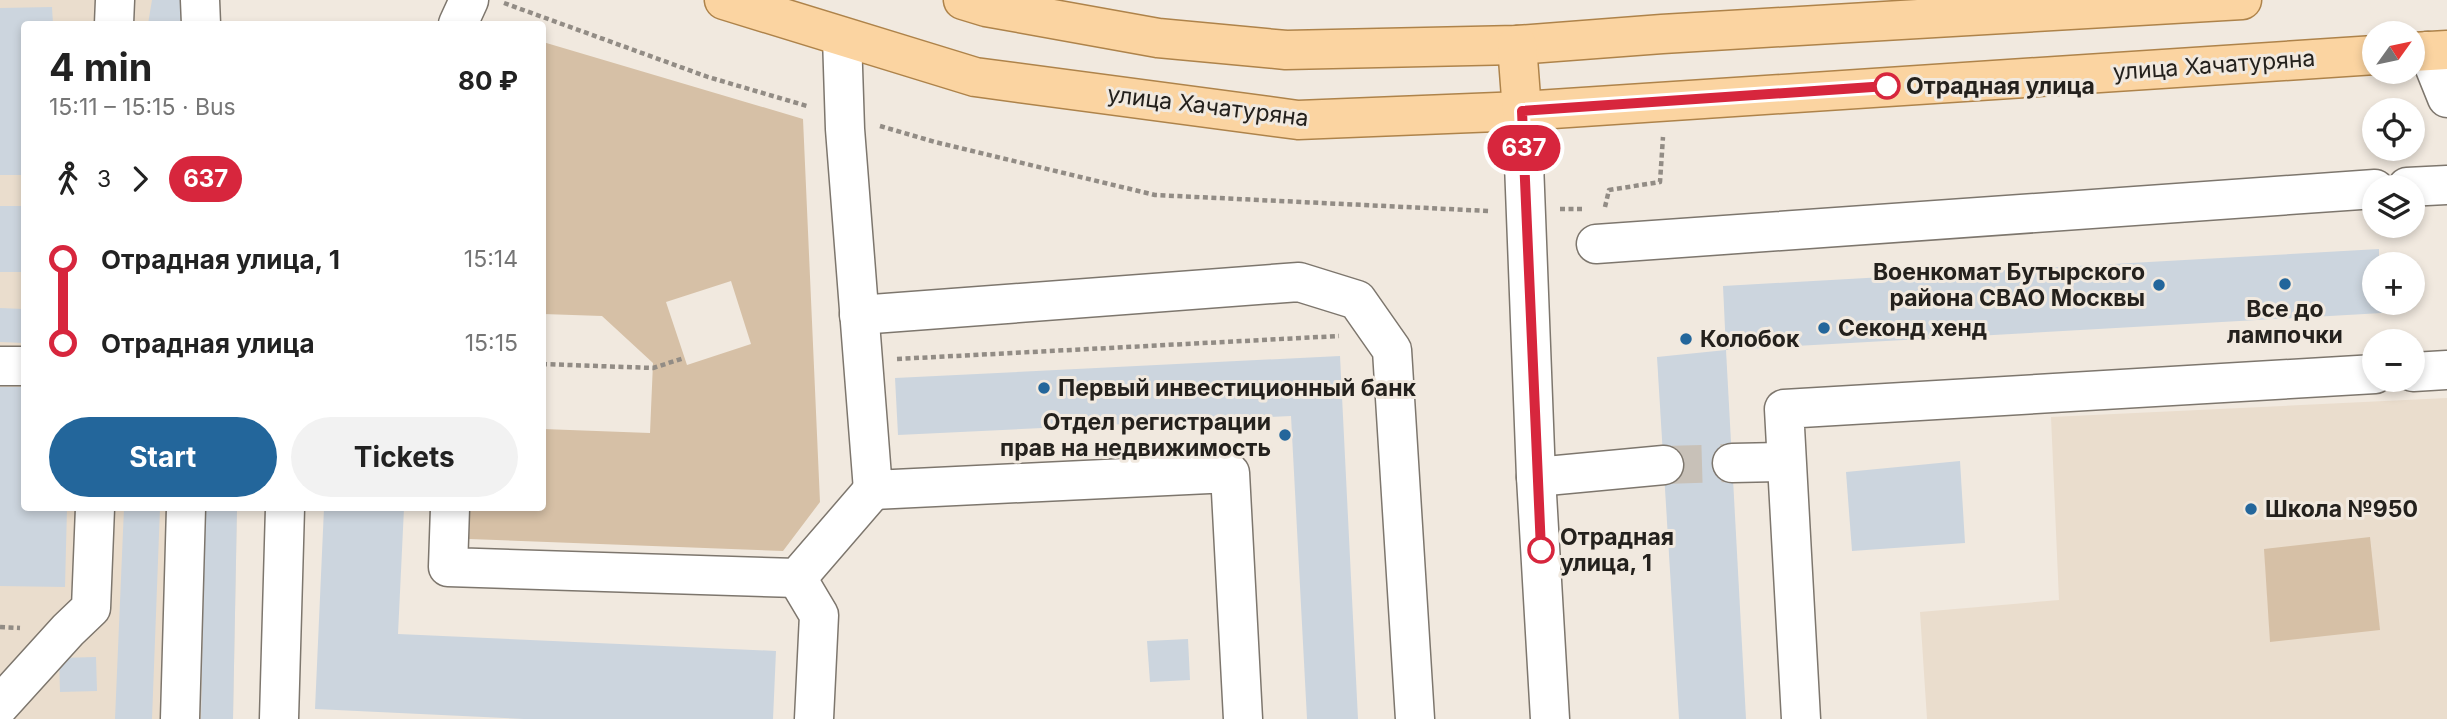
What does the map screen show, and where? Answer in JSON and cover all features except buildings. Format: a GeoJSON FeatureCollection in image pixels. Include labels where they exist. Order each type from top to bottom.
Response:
{"type":"FeatureCollection","features":[{"type":"Feature","properties":{"kind":"main road","name":"улица Хачатуряна"},"geometry":{"type":"LineString","coordinates":[[724,0],[975,77],[1298,120],[1522,111],[2362,56]]}},
{"type":"Feature","properties":{"kind":"main road"},"geometry":{"type":"LineString","coordinates":[[963,0],[986,7],[1158,37],[1286,50],[1517,45],[2242,0]]}},
{"type":"Feature","properties":{"kind":"main road"},"geometry":{"type":"LineString","coordinates":[[1517,45],[1522,111]]}},
{"type":"Feature","properties":{"kind":"street"},"geometry":{"type":"LineString","coordinates":[[114,21],[115,0]]}},
{"type":"Feature","properties":{"kind":"street"},"geometry":{"type":"LineString","coordinates":[[200,0],[201,21]]}},
{"type":"Feature","properties":{"kind":"street"},"geometry":{"type":"LineString","coordinates":[[459,21],[469,0]]}},
{"type":"Feature","properties":{"kind":"street"},"geometry":{"type":"LineString","coordinates":[[797,578],[873,490],[845,116],[842,37]]}},
{"type":"Feature","properties":{"kind":"street"},"geometry":{"type":"LineString","coordinates":[[2430,51],[2447,98]]}},
{"type":"Feature","properties":{"kind":"street"},"geometry":{"type":"LineString","coordinates":[[1522,111],[1536,477],[1550,719]]}},
{"type":"Feature","properties":{"kind":"street"},"geometry":{"type":"LineString","coordinates":[[2425,186],[2447,184]]}},
{"type":"Feature","properties":{"kind":"street"},"geometry":{"type":"LineString","coordinates":[[1596,244],[2362,190]]}},
{"type":"Feature","properties":{"kind":"street"},"geometry":{"type":"LineString","coordinates":[[859,315],[1299,282],[1357,300],[1392,350],[1415,719]]}},
{"type":"Feature","properties":{"kind":"street"},"geometry":{"type":"LineString","coordinates":[[0,366],[21,366]]}},
{"type":"Feature","properties":{"kind":"street"},"geometry":{"type":"LineString","coordinates":[[2425,371],[2447,370]]}},
{"type":"Feature","properties":{"kind":"street"},"geometry":{"type":"LineString","coordinates":[[1801,719],[1784,409],[2362,375]]}},
{"type":"Feature","properties":{"kind":"street"},"geometry":{"type":"LineString","coordinates":[[1732,463],[1786,462]]}},
{"type":"Feature","properties":{"kind":"street"},"geometry":{"type":"LineString","coordinates":[[1536,477],[1664,465]]}},
{"type":"Feature","properties":{"kind":"street"},"geometry":{"type":"LineString","coordinates":[[873,490],[1230,473],[1243,719]]}},
{"type":"Feature","properties":{"kind":"street"},"geometry":{"type":"LineString","coordinates":[[0,705],[91,608],[95,511]]}},
{"type":"Feature","properties":{"kind":"street"},"geometry":{"type":"LineString","coordinates":[[180,719],[186,511]]}},
{"type":"Feature","properties":{"kind":"street"},"geometry":{"type":"LineString","coordinates":[[279,719],[285,511]]}},
{"type":"Feature","properties":{"kind":"street"},"geometry":{"type":"LineString","coordinates":[[450,511],[448,567],[797,578]]}},
{"type":"Feature","properties":{"kind":"street"},"geometry":{"type":"LineString","coordinates":[[797,578],[819,615],[814,719]]}},
{"type":"Feature","properties":{"kind":"path"},"geometry":{"type":"LineString","coordinates":[[498,0],[708,77],[935,142],[1155,195],[1470,212]]}},
{"type":"Feature","properties":{"kind":"path"},"geometry":{"type":"LineString","coordinates":[[1596,244],[1609,190],[1660,182],[1663,137]]}},
{"type":"Feature","properties":{"kind":"path"},"geometry":{"type":"LineString","coordinates":[[546,364],[653,368],[684,358]]}},
{"type":"Feature","properties":{"kind":"shaded area"},"geometry":{"type":"Polygon","coordinates":[[[0,0],[184,0],[180,21],[21,21],[21,511],[237,511],[233,719],[0,719],[0,0]]]}},
{"type":"Feature","properties":{"kind":"shaded area"},"geometry":{"type":"Polygon","coordinates":[[[546,43],[803,119],[820,502],[783,551],[469,539],[470,511],[546,511],[546,429],[650,433],[653,363],[602,316],[546,314],[546,43]],[[731,281],[666,302],[687,365],[751,344],[731,281]]]}},
{"type":"Feature","properties":{"kind":"shaded area","name":"Школа №950"},"geometry":{"type":"Polygon","coordinates":[[[2447,398],[2447,719],[1927,719],[1920,612],[2059,600],[2051,417],[2447,398]]]}},
{"type":"Feature","properties":{"kind":"shaded area"},"geometry":{"type":"Polygon","coordinates":[[[2370,537],[2380,630],[2270,642],[2264,549],[2370,537]]]}},
{"type":"Feature","properties":{"kind":"tunnel"},"geometry":{"type":"LineString","coordinates":[[1664,465],[1732,463]]}},
{"type":"Feature","properties":{"kind":"bus line","name":"637"},"geometry":{"type":"LineString","coordinates":[[1541,550],[1522,111],[1887,86]]}},
{"type":"Feature","properties":{"kind":"place","name":"Отрадная улица"},"geometry":{"type":"Point","coordinates":[1887,86]}},
{"type":"Feature","properties":{"kind":"place","name":"Все до лампочки"},"geometry":{"type":"Point","coordinates":[2285,284]}},
{"type":"Feature","properties":{"kind":"place","name":"Военкомат Бутырского района СВАО Москвы"},"geometry":{"type":"Point","coordinates":[2159,285]}},
{"type":"Feature","properties":{"kind":"place","name":"Секонд хенд"},"geometry":{"type":"Point","coordinates":[1824,328]}},
{"type":"Feature","properties":{"kind":"place","name":"Колобок"},"geometry":{"type":"Point","coordinates":[1686,339]}},
{"type":"Feature","properties":{"kind":"place","name":"Первый инвестиционный банк"},"geometry":{"type":"Point","coordinates":[1044,388]}},
{"type":"Feature","properties":{"kind":"place","name":"Отдел регистрации прав на недвижимость"},"geometry":{"type":"Point","coordinates":[1285,435]}},
{"type":"Feature","properties":{"kind":"place","name":"Школа №950"},"geometry":{"type":"Point","coordinates":[2251,509]}},
{"type":"Feature","properties":{"kind":"place","name":"Отрадная улица, 1"},"geometry":{"type":"Point","coordinates":[1541,550]}}]}
